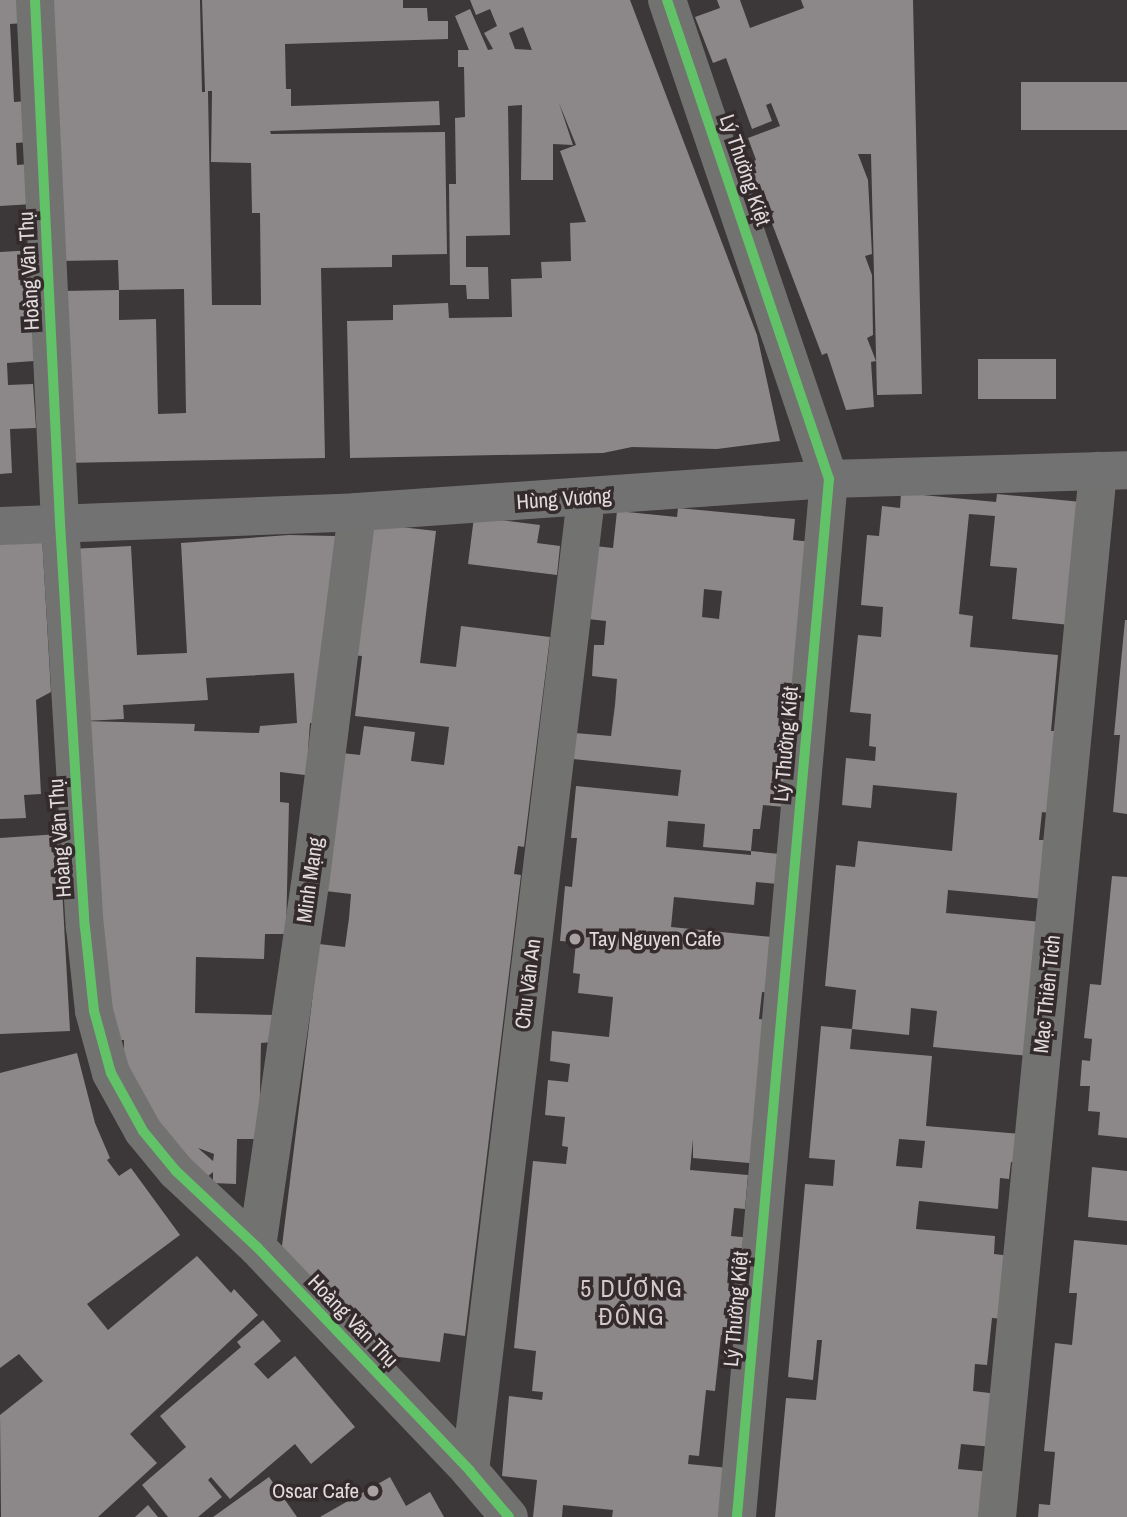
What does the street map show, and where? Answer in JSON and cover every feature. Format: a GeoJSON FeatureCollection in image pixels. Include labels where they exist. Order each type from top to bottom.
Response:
{"type":"FeatureCollection","features":[{"type":"Feature","properties":{"kind":"main road","name":"Hùng Vương"},"geometry":{"type":"LineString","coordinates":[[0,526],[357,512],[829,479],[1113,471]]}},
{"type":"Feature","properties":{"kind":"street","name":"Hoàng Văn Thụ"},"geometry":{"type":"LineString","coordinates":[[35,0],[60,523],[85,927],[98,1024],[111,1073],[144,1131],[176,1171],[257,1247],[470,1471],[509,1517]]}},
{"type":"Feature","properties":{"kind":"street","name":"Lý Thường Kiệt"},"geometry":{"type":"LineString","coordinates":[[667,0],[829,479],[737,1517]]}},
{"type":"Feature","properties":{"kind":"street","name":"Mạc Thiên Tích"},"geometry":{"type":"LineString","coordinates":[[996,1517],[1113,471]]}},
{"type":"Feature","properties":{"kind":"street","name":"Chu Văn An"},"geometry":{"type":"LineString","coordinates":[[470,1471],[586,498]]}},
{"type":"Feature","properties":{"kind":"street","name":"Minh Mạng"},"geometry":{"type":"LineString","coordinates":[[257,1247],[311,877],[357,512]]}},
{"type":"Feature","properties":{"kind":"building"},"geometry":{"type":"Polygon","coordinates":[[[0,0],[22,0],[23,23],[10,24],[14,102],[28,101],[30,142],[16,143],[17,165],[31,164],[33,204],[0,206],[0,0]]]}},
{"type":"Feature","properties":{"kind":"building"},"geometry":{"type":"Polygon","coordinates":[[[53,0],[200,0],[202,92],[205,92],[202,0],[403,0],[403,8],[427,8],[428,21],[448,21],[448,39],[285,44],[286,89],[291,89],[291,106],[439,101],[440,125],[270,131],[271,134],[445,132],[447,254],[392,255],[392,267],[321,268],[325,458],[64,463],[61,291],[119,290],[118,260],[59,261],[53,0]],[[208,91],[212,305],[261,305],[260,213],[252,213],[251,163],[211,162],[212,91],[208,91]],[[184,289],[119,290],[119,320],[156,319],[158,414],[186,413],[184,289]]]}},
{"type":"Feature","properties":{"kind":"building"},"geometry":{"type":"Polygon","coordinates":[[[470,0],[630,0],[757,335],[780,441],[717,449],[632,447],[603,453],[350,458],[347,321],[393,320],[393,305],[448,303],[449,318],[512,317],[511,279],[542,278],[541,262],[571,261],[570,223],[586,222],[560,151],[576,145],[559,103],[573,145],[553,144],[553,180],[521,180],[522,105],[508,106],[510,235],[466,236],[466,267],[488,267],[489,299],[467,299],[466,285],[450,285],[449,184],[456,184],[455,118],[465,117],[464,67],[458,67],[458,50],[469,50],[455,16],[470,9],[488,50],[493,49],[484,33],[497,26],[490,9],[476,15],[470,0]],[[523,27],[509,33],[515,49],[532,50],[523,27]]]}},
{"type":"Feature","properties":{"kind":"building"},"geometry":{"type":"Polygon","coordinates":[[[717,0],[740,0],[750,28],[804,8],[801,0],[913,0],[922,394],[877,395],[871,154],[858,154],[868,180],[872,254],[865,256],[872,275],[873,335],[867,338],[876,361],[871,362],[874,407],[846,410],[827,353],[822,355],[749,163],[756,160],[748,138],[780,126],[771,103],[766,105],[772,121],[752,129],[726,58],[713,63],[695,17],[720,8],[717,0]]]}},
{"type":"Feature","properties":{"kind":"building"},"geometry":{"type":"Polygon","coordinates":[[[1021,82],[1127,82],[1127,130],[1021,130],[1021,82]]]}},
{"type":"Feature","properties":{"kind":"building"},"geometry":{"type":"Polygon","coordinates":[[[35,250],[34,361],[7,363],[8,385],[33,384],[36,428],[10,429],[12,473],[0,474],[0,252],[35,250]]]}},
{"type":"Feature","properties":{"kind":"building"},"geometry":{"type":"Polygon","coordinates":[[[978,359],[1056,359],[1056,399],[978,399],[978,359]]]}},
{"type":"Feature","properties":{"kind":"building"},"geometry":{"type":"Polygon","coordinates":[[[901,493],[996,502],[997,494],[1082,502],[1070,625],[1012,619],[1017,568],[990,566],[995,516],[969,514],[959,614],[973,616],[970,647],[1058,655],[1051,731],[1056,731],[1049,813],[1042,812],[1039,840],[1050,840],[1044,899],[948,890],[946,913],[1042,922],[1030,1056],[933,1047],[937,1011],[911,1008],[909,1035],[852,1029],[856,990],[825,986],[836,865],[855,867],[858,841],[952,851],[957,793],[873,785],[871,808],[842,805],[846,758],[875,761],[876,747],[869,746],[871,714],[850,712],[858,635],[881,637],[883,607],[861,605],[867,535],[879,536],[882,506],[900,508],[901,493]]]}},
{"type":"Feature","properties":{"kind":"building"},"geometry":{"type":"Polygon","coordinates":[[[678,508],[795,519],[793,540],[812,542],[795,808],[763,805],[760,829],[753,829],[751,851],[790,855],[787,885],[756,882],[754,905],[674,897],[671,927],[782,938],[773,993],[762,992],[759,1019],[772,1020],[760,1164],[693,1158],[693,1139],[690,1170],[748,1175],[745,1209],[734,1208],[731,1236],[752,1238],[742,1337],[721,1335],[715,1391],[706,1390],[699,1456],[689,1455],[688,1464],[729,1468],[725,1517],[612,1517],[613,1510],[563,1505],[562,1517],[533,1517],[537,1480],[502,1476],[509,1396],[542,1400],[543,1392],[532,1391],[536,1351],[514,1348],[533,1161],[566,1164],[568,1147],[562,1146],[565,1117],[545,1115],[548,1080],[568,1082],[570,1064],[550,1061],[552,1031],[609,1037],[613,997],[578,993],[580,974],[573,973],[576,942],[560,941],[565,886],[572,887],[577,838],[571,838],[576,786],[678,796],[681,770],[573,759],[575,733],[611,736],[615,705],[617,679],[592,676],[594,645],[604,645],[606,621],[588,619],[595,546],[613,548],[617,511],[677,517],[678,508]],[[704,589],[702,617],[719,619],[722,591],[704,589]],[[668,821],[666,847],[751,855],[751,851],[703,847],[705,824],[668,821]]]}},
{"type":"Feature","properties":{"kind":"building"},"geometry":{"type":"Polygon","coordinates":[[[474,517],[540,525],[537,543],[560,546],[557,575],[468,564],[474,517]]]}},
{"type":"Feature","properties":{"kind":"building"},"geometry":{"type":"Polygon","coordinates":[[[357,522],[436,531],[420,663],[456,667],[461,626],[550,637],[524,847],[518,846],[514,874],[521,875],[465,1336],[444,1333],[440,1362],[383,1355],[281,1254],[319,944],[345,947],[349,918],[351,894],[325,891],[342,753],[360,755],[364,726],[415,732],[411,761],[444,765],[449,727],[355,716],[362,656],[341,654],[357,522]]]}},
{"type":"Feature","properties":{"kind":"building"},"geometry":{"type":"Polygon","coordinates":[[[289,535],[335,536],[330,722],[310,723],[308,750],[313,776],[280,772],[280,802],[289,803],[286,934],[265,934],[264,959],[196,957],[195,1013],[273,1015],[272,1042],[261,1043],[259,1139],[237,1139],[236,1184],[213,1183],[213,1172],[200,1183],[171,1152],[124,1066],[124,1040],[107,1040],[70,549],[131,546],[137,655],[187,653],[181,543],[289,535]],[[294,673],[206,678],[208,700],[123,705],[124,719],[84,721],[195,724],[194,731],[259,733],[260,726],[297,723],[294,673]],[[198,1148],[213,1161],[214,1154],[198,1148]]]}},
{"type":"Feature","properties":{"kind":"building"},"geometry":{"type":"Polygon","coordinates":[[[42,536],[51,692],[36,700],[41,794],[24,795],[26,818],[0,819],[0,539],[42,536]]]}},
{"type":"Feature","properties":{"kind":"building"},"geometry":{"type":"Polygon","coordinates":[[[1125,620],[1127,814],[1113,812],[1120,735],[1114,735],[1125,620]]]}},
{"type":"Feature","properties":{"kind":"building"},"geometry":{"type":"Polygon","coordinates":[[[59,834],[70,1031],[0,1034],[0,838],[59,834]]]}},
{"type":"Feature","properties":{"kind":"building"},"geometry":{"type":"Polygon","coordinates":[[[1112,876],[1127,877],[1127,1138],[1098,1135],[1100,1112],[1088,1111],[1090,1086],[1080,1086],[1082,1060],[1090,1061],[1092,1039],[1084,1038],[1090,984],[1101,985],[1112,876]]]}},
{"type":"Feature","properties":{"kind":"building"},"geometry":{"type":"Polygon","coordinates":[[[821,1026],[852,1029],[850,1049],[932,1056],[926,1126],[1022,1134],[1019,1163],[1011,1162],[1009,1179],[1000,1178],[998,1209],[919,1201],[916,1229],[995,1236],[994,1254],[1011,1256],[1004,1319],[992,1318],[987,1365],[975,1364],[973,1391],[998,1394],[993,1447],[961,1444],[958,1469],[990,1472],[986,1517],[775,1517],[786,1398],[816,1400],[822,1340],[817,1340],[813,1380],[788,1377],[805,1184],[833,1186],[835,1160],[809,1158],[821,1026]],[[899,1139],[896,1166],[922,1168],[925,1141],[899,1139]]]}},
{"type":"Feature","properties":{"kind":"building"},"geometry":{"type":"Polygon","coordinates":[[[77,1053],[95,1123],[110,1158],[107,1160],[119,1176],[131,1168],[180,1235],[87,1304],[108,1330],[197,1256],[231,1293],[234,1289],[258,1315],[130,1434],[157,1463],[98,1517],[1,1517],[0,1415],[43,1381],[19,1354],[0,1368],[0,1073],[77,1053]]]}},
{"type":"Feature","properties":{"kind":"building"},"geometry":{"type":"Polygon","coordinates":[[[1092,1167],[1127,1171],[1127,1221],[1088,1217],[1092,1167]]]}},
{"type":"Feature","properties":{"kind":"building"},"geometry":{"type":"Polygon","coordinates":[[[1074,1240],[1127,1245],[1127,1517],[1038,1517],[1039,1504],[1050,1505],[1055,1452],[1044,1451],[1055,1343],[1072,1345],[1077,1293],[1069,1293],[1074,1240]]]}},
{"type":"Feature","properties":{"kind":"building"},"geometry":{"type":"Polygon","coordinates":[[[263,1320],[281,1341],[254,1364],[268,1379],[295,1356],[355,1427],[311,1464],[295,1444],[230,1499],[211,1477],[208,1480],[222,1497],[198,1517],[168,1517],[142,1485],[186,1447],[160,1416],[241,1347],[237,1342],[263,1320]]]}},
{"type":"Feature","properties":{"kind":"building"},"geometry":{"type":"Polygon","coordinates":[[[269,1477],[297,1517],[213,1517],[269,1477]]]}},
{"type":"Feature","properties":{"kind":"building"},"geometry":{"type":"Polygon","coordinates":[[[390,1477],[406,1506],[430,1492],[444,1517],[320,1517],[390,1477]]]}},
{"type":"Feature","properties":{"kind":"building"},"geometry":{"type":"Polygon","coordinates":[[[148,1505],[158,1517],[135,1517],[148,1505]]]}},
{"type":"Feature","properties":{"kind":"cycle path"},"geometry":{"type":"LineString","coordinates":[[35,0],[60,523],[85,927],[94,1011],[111,1073],[143,1131],[176,1171],[257,1247],[470,1471],[509,1517]]}},
{"type":"Feature","properties":{"kind":"cycle path"},"geometry":{"type":"LineString","coordinates":[[667,0],[829,479],[737,1517]]}},
{"type":"Feature","properties":{"kind":"place","name":"Tay Nguyen Cafe"},"geometry":{"type":"Point","coordinates":[575,939]}},
{"type":"Feature","properties":{"kind":"place","name":"Oscar Cafe"},"geometry":{"type":"Point","coordinates":[373,1491]}},
{"type":"Feature","properties":{"kind":"district","name":"5 DƯƠNG ĐÔNG"},"geometry":{"type":"Point","coordinates":[632,1303]}}]}
